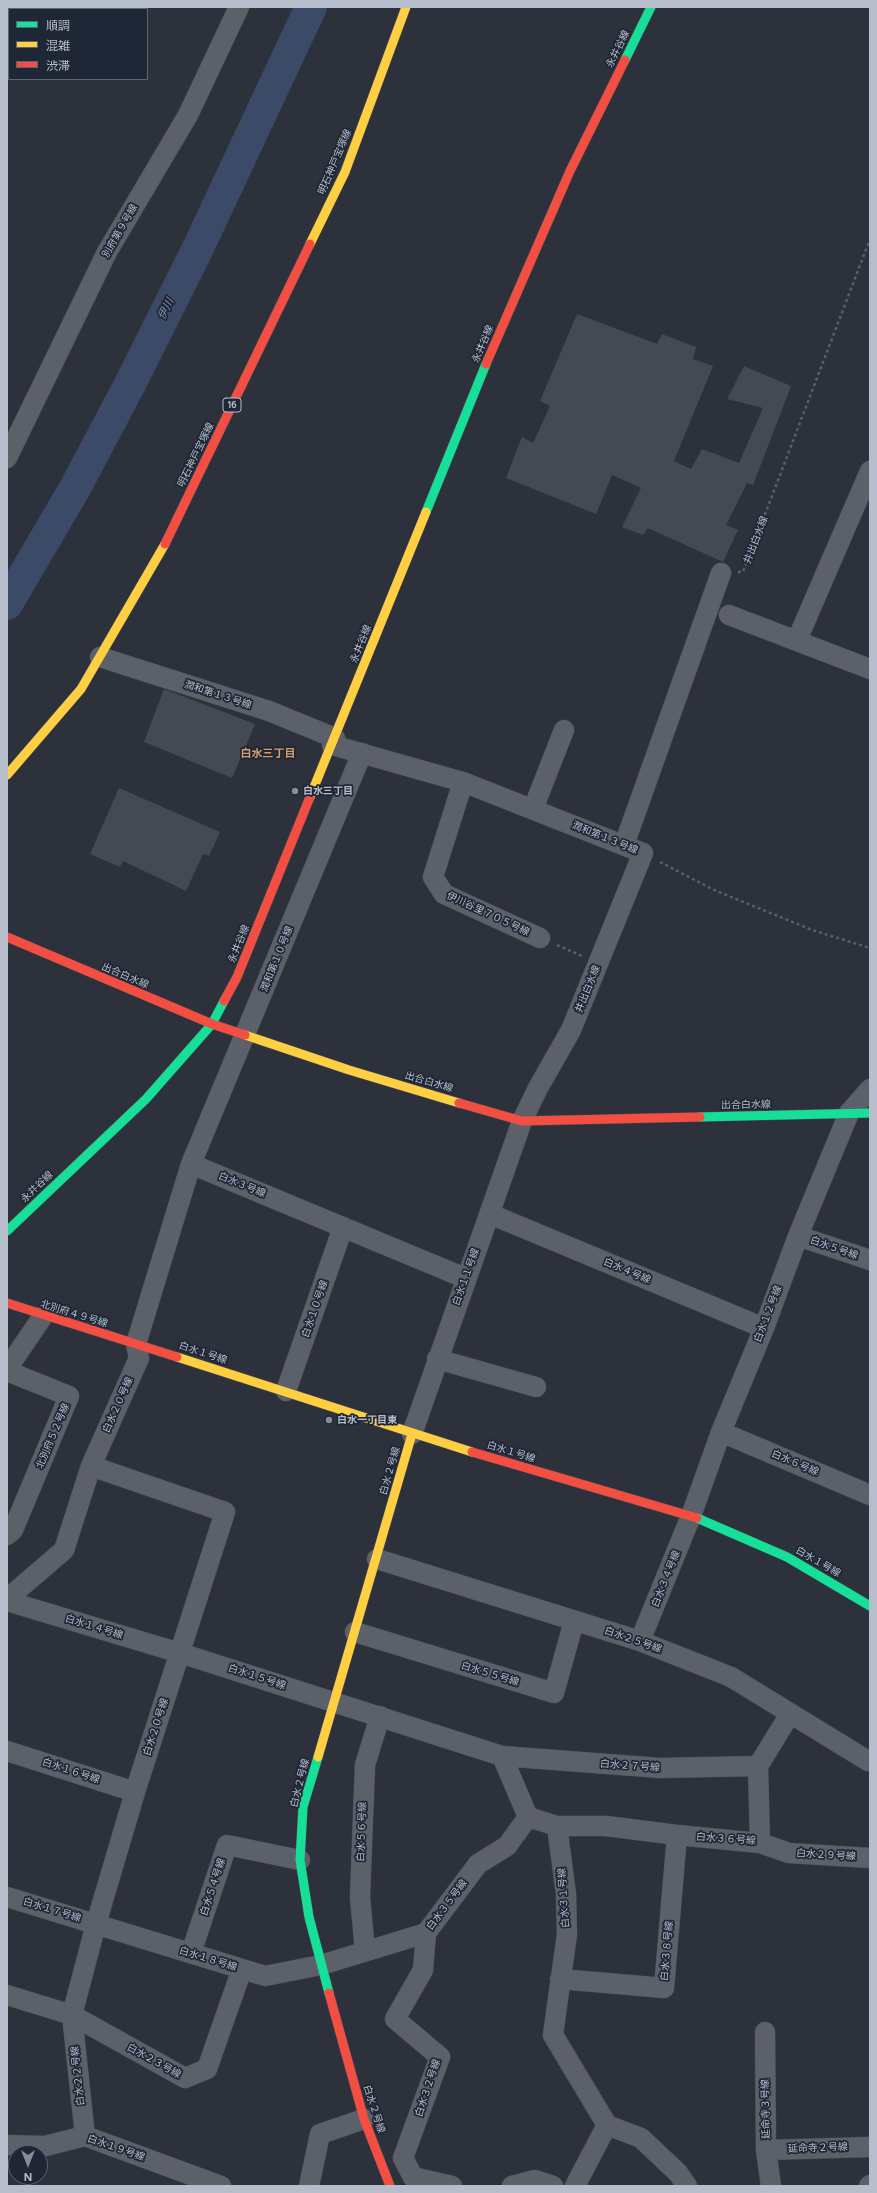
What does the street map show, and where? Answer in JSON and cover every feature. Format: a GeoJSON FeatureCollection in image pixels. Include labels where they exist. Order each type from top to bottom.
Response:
{"type":"FeatureCollection","features":[{"type":"Feature","properties":{"kind":"street","name":"別府第９号線"},"geometry":{"type":"LineString","coordinates":[[7,458],[107,252],[188,115],[239,7]]}},
{"type":"Feature","properties":{"kind":"street","name":"明石神戸宝塚線"},"geometry":{"type":"LineString","coordinates":[[7,775],[82,689],[161,552],[345,172],[406,7]]}},
{"type":"Feature","properties":{"kind":"street","name":"永井谷線"},"geometry":{"type":"LineString","coordinates":[[7,1231],[146,1099],[212,1024],[238,977],[494,345],[570,171],[651,7]]}},
{"type":"Feature","properties":{"kind":"street"},"geometry":{"type":"LineString","coordinates":[[797,640],[870,470]]}},
{"type":"Feature","properties":{"kind":"street"},"geometry":{"type":"LineString","coordinates":[[624,845],[721,573]]}},
{"type":"Feature","properties":{"kind":"street"},"geometry":{"type":"LineString","coordinates":[[729,615],[870,669]]}},
{"type":"Feature","properties":{"kind":"street","name":"潤和第１３号線"},"geometry":{"type":"LineString","coordinates":[[100,657],[269,711],[362,753],[463,782],[643,853]]}},
{"type":"Feature","properties":{"kind":"street"},"geometry":{"type":"LineString","coordinates":[[533,809],[564,730]]}},
{"type":"Feature","properties":{"kind":"street","name":"潤和第１０号線"},"geometry":{"type":"LineString","coordinates":[[191,1164],[362,753]]}},
{"type":"Feature","properties":{"kind":"street","name":"伊川谷里７０５号線"},"geometry":{"type":"LineString","coordinates":[[463,782],[433,877],[444,894],[540,938]]}},
{"type":"Feature","properties":{"kind":"street","name":"井出白水線"},"geometry":{"type":"LineString","coordinates":[[522,1121],[538,1088],[571,1030],[643,853]]}},
{"type":"Feature","properties":{"kind":"street"},"geometry":{"type":"LineString","coordinates":[[266,909],[293,919]]}},
{"type":"Feature","properties":{"kind":"street","name":"出合白水線"},"geometry":{"type":"LineString","coordinates":[[7,937],[212,1024],[349,1070],[522,1121],[870,1113]]}},
{"type":"Feature","properties":{"kind":"street","name":"白水１２号線"},"geometry":{"type":"LineString","coordinates":[[691,1516],[721,1432],[764,1328],[798,1236],[849,1113],[870,1088]]}},
{"type":"Feature","properties":{"kind":"street","name":"白水１１号線"},"geometry":{"type":"LineString","coordinates":[[412,1434],[465,1278],[490,1214],[522,1121]]}},
{"type":"Feature","properties":{"kind":"street"},"geometry":{"type":"LineString","coordinates":[[136,1344],[191,1164]]}},
{"type":"Feature","properties":{"kind":"street","name":"白水３号線"},"geometry":{"type":"LineString","coordinates":[[191,1164],[465,1278]]}},
{"type":"Feature","properties":{"kind":"street","name":"白水４号線"},"geometry":{"type":"LineString","coordinates":[[490,1214],[764,1328]]}},
{"type":"Feature","properties":{"kind":"street","name":"白水１０号線"},"geometry":{"type":"LineString","coordinates":[[286,1391],[343,1227]]}},
{"type":"Feature","properties":{"kind":"street","name":"白水５号線"},"geometry":{"type":"LineString","coordinates":[[798,1236],[870,1260]]}},
{"type":"Feature","properties":{"kind":"street","name":"北別府４９号線"},"geometry":{"type":"LineString","coordinates":[[7,1303],[43,1316],[136,1344]]}},
{"type":"Feature","properties":{"kind":"street"},"geometry":{"type":"LineString","coordinates":[[7,1370],[43,1316]]}},
{"type":"Feature","properties":{"kind":"street","name":"白水１号線"},"geometry":{"type":"LineString","coordinates":[[136,1344],[286,1391],[412,1434],[691,1516],[787,1557],[870,1606]]}},
{"type":"Feature","properties":{"kind":"street","name":"白水２０号線"},"geometry":{"type":"LineString","coordinates":[[7,1600],[64,1550],[91,1466],[139,1358],[136,1344]]}},
{"type":"Feature","properties":{"kind":"street"},"geometry":{"type":"LineString","coordinates":[[437,1359],[536,1387]]}},
{"type":"Feature","properties":{"kind":"street","name":"北別府５２号線"},"geometry":{"type":"LineString","coordinates":[[7,1370],[69,1396],[13,1530],[7,1535]]}},
{"type":"Feature","properties":{"kind":"street","name":"白水６号線"},"geometry":{"type":"LineString","coordinates":[[721,1432],[870,1495]]}},
{"type":"Feature","properties":{"kind":"street","name":"白水２号線"},"geometry":{"type":"LineString","coordinates":[[390,2186],[364,2119],[321,1965],[309,1917],[300,1860],[303,1807],[412,1434]]}},
{"type":"Feature","properties":{"kind":"street","name":"白水２０号線"},"geometry":{"type":"LineString","coordinates":[[72,2015],[96,1924],[135,1792],[225,1512],[91,1466]]}},
{"type":"Feature","properties":{"kind":"street","name":"白水３４号線"},"geometry":{"type":"LineString","coordinates":[[640,1642],[691,1516]]}},
{"type":"Feature","properties":{"kind":"street","name":"白水２５号線"},"geometry":{"type":"LineString","coordinates":[[376,1559],[640,1642],[731,1677],[868,1761],[870,1759]]}},
{"type":"Feature","properties":{"kind":"street","name":"白水１４号線"},"geometry":{"type":"LineString","coordinates":[[7,1600],[180,1652]]}},
{"type":"Feature","properties":{"kind":"street","name":"白水５５号線"},"geometry":{"type":"LineString","coordinates":[[355,1632],[554,1693],[574,1621]]}},
{"type":"Feature","properties":{"kind":"street","name":"白水１５号線"},"geometry":{"type":"LineString","coordinates":[[180,1652],[334,1701]]}},
{"type":"Feature","properties":{"kind":"street"},"geometry":{"type":"LineString","coordinates":[[334,1701],[502,1756],[528,1817],[557,1826]]}},
{"type":"Feature","properties":{"kind":"street"},"geometry":{"type":"LineString","coordinates":[[758,1766],[790,1714]]}},
{"type":"Feature","properties":{"kind":"street","name":"白水５６号線"},"geometry":{"type":"LineString","coordinates":[[365,1951],[360,1897],[365,1765],[380,1716]]}},
{"type":"Feature","properties":{"kind":"street","name":"白水１６号線"},"geometry":{"type":"LineString","coordinates":[[7,1751],[135,1792]]}},
{"type":"Feature","properties":{"kind":"street","name":"白水２７号線"},"geometry":{"type":"LineString","coordinates":[[502,1756],[660,1768],[758,1766]]}},
{"type":"Feature","properties":{"kind":"street","name":"白水３６号線"},"geometry":{"type":"LineString","coordinates":[[557,1826],[606,1826],[677,1835],[760,1842],[758,1766]]}},
{"type":"Feature","properties":{"kind":"street","name":"白水３５号線"},"geometry":{"type":"LineString","coordinates":[[321,1965],[426,1933],[478,1864],[507,1846],[528,1817]]}},
{"type":"Feature","properties":{"kind":"street","name":"白水３１号線"},"geometry":{"type":"LineString","coordinates":[[557,1826],[566,1894],[567,1934],[553,2035],[607,2125]]}},
{"type":"Feature","properties":{"kind":"street","name":"白水３８号線"},"geometry":{"type":"LineString","coordinates":[[560,1979],[664,1988],[677,1835]]}},
{"type":"Feature","properties":{"kind":"street","name":"白水２９号線"},"geometry":{"type":"LineString","coordinates":[[760,1842],[789,1853],[870,1858]]}},
{"type":"Feature","properties":{"kind":"street","name":"白水５４号線"},"geometry":{"type":"LineString","coordinates":[[191,1953],[227,1845],[300,1860]]}},
{"type":"Feature","properties":{"kind":"street","name":"白水１７号線"},"geometry":{"type":"LineString","coordinates":[[7,1897],[96,1924]]}},
{"type":"Feature","properties":{"kind":"street","name":"白水１８号線"},"geometry":{"type":"LineString","coordinates":[[96,1924],[265,1976],[321,1965]]}},
{"type":"Feature","properties":{"kind":"street","name":"白水３２号線"},"geometry":{"type":"LineString","coordinates":[[426,1933],[423,1970],[396,2018],[440,2057],[403,2158],[413,2177],[452,2186]]}},
{"type":"Feature","properties":{"kind":"street","name":"白水２３号線"},"geometry":{"type":"LineString","coordinates":[[72,2015],[185,2078],[207,2070],[242,1969]]}},
{"type":"Feature","properties":{"kind":"street"},"geometry":{"type":"LineString","coordinates":[[7,1995],[72,2015]]}},
{"type":"Feature","properties":{"kind":"street","name":"白水２２号線"},"geometry":{"type":"LineString","coordinates":[[72,2015],[85,2136]]}},
{"type":"Feature","properties":{"kind":"street","name":"延命寺３号線"},"geometry":{"type":"LineString","coordinates":[[765,2032],[766,2150],[769,2183],[771,2186]]}},
{"type":"Feature","properties":{"kind":"street"},"geometry":{"type":"LineString","coordinates":[[309,2186],[320,2134],[364,2119]]}},
{"type":"Feature","properties":{"kind":"street"},"geometry":{"type":"LineString","coordinates":[[575,2186],[607,2125],[641,2138],[678,2173],[687,2186]]}},
{"type":"Feature","properties":{"kind":"street","name":"白水１９号線"},"geometry":{"type":"LineString","coordinates":[[7,2145],[45,2146],[85,2136],[221,2186]]}},
{"type":"Feature","properties":{"kind":"street","name":"延命寺２号線"},"geometry":{"type":"LineString","coordinates":[[766,2150],[870,2147]]}},
{"type":"Feature","properties":{"kind":"street"},"geometry":{"type":"LineString","coordinates":[[512,2186],[536,2180],[553,2186]]}},
{"type":"Feature","properties":{"kind":"path","name":"井出白水線"},"geometry":{"type":"LineString","coordinates":[[721,573],[743,572],[870,239]]}},
{"type":"Feature","properties":{"kind":"path","name":"潤和第１３号線"},"geometry":{"type":"LineString","coordinates":[[643,853],[714,890],[812,930],[870,948]]}},
{"type":"Feature","properties":{"kind":"path","name":"伊川谷里７０５号線"},"geometry":{"type":"LineString","coordinates":[[540,938],[599,963]]}},
{"type":"Feature","properties":{"kind":"building"},"geometry":{"type":"Polygon","coordinates":[[[577,314],[657,344],[662,334],[696,347],[693,359],[713,366],[674,461],[691,469],[702,449],[739,463],[763,408],[727,399],[744,366],[791,386],[753,485],[747,483],[726,525],[738,530],[723,562],[648,528],[643,535],[622,527],[641,488],[612,475],[596,514],[506,478],[522,437],[533,443],[550,406],[540,401],[577,314]]]}},
{"type":"Feature","properties":{"kind":"building"},"geometry":{"type":"Polygon","coordinates":[[[164,689],[255,724],[232,778],[144,742],[164,689]]]}},
{"type":"Feature","properties":{"kind":"building"},"geometry":{"type":"Polygon","coordinates":[[[119,788],[220,832],[209,856],[203,854],[186,891],[123,861],[120,867],[90,854],[119,788]]]}},
{"type":"Feature","properties":{"kind":"waterway","name":"伊川"},"geometry":{"type":"LineString","coordinates":[[7,604],[75,488],[130,384],[198,248],[311,7]]}},
{"type":"Feature","properties":{"kind":"traffic: fast"},"geometry":{"type":"LineString","coordinates":[[625,60],[651,7]]}},
{"type":"Feature","properties":{"kind":"traffic: fast"},"geometry":{"type":"LineString","coordinates":[[426,512],[486,364]]}},
{"type":"Feature","properties":{"kind":"traffic: fast"},"geometry":{"type":"LineString","coordinates":[[7,1231],[146,1099],[212,1024],[224,1001]]}},
{"type":"Feature","properties":{"kind":"traffic: fast"},"geometry":{"type":"LineString","coordinates":[[700,1117],[870,1113]]}},
{"type":"Feature","properties":{"kind":"traffic: fast"},"geometry":{"type":"LineString","coordinates":[[697,1518],[787,1557],[870,1606]]}},
{"type":"Feature","properties":{"kind":"traffic: fast"},"geometry":{"type":"LineString","coordinates":[[318,1757],[303,1807],[300,1860],[309,1917],[329,1993]]}},
{"type":"Feature","properties":{"kind":"traffic: slow"},"geometry":{"type":"LineString","coordinates":[[310,244],[345,172],[406,7]]}},
{"type":"Feature","properties":{"kind":"traffic: slow"},"geometry":{"type":"LineString","coordinates":[[310,797],[426,512]]}},
{"type":"Feature","properties":{"kind":"traffic: slow"},"geometry":{"type":"LineString","coordinates":[[7,775],[81,689],[165,544]]}},
{"type":"Feature","properties":{"kind":"traffic: slow"},"geometry":{"type":"LineString","coordinates":[[245,1035],[349,1070],[459,1103]]}},
{"type":"Feature","properties":{"kind":"traffic: slow"},"geometry":{"type":"LineString","coordinates":[[177,1357],[472,1452]]}},
{"type":"Feature","properties":{"kind":"traffic: slow"},"geometry":{"type":"LineString","coordinates":[[318,1757],[412,1434]]}},
{"type":"Feature","properties":{"kind":"traffic: jam"},"geometry":{"type":"LineString","coordinates":[[486,364],[570,171],[625,60]]}},
{"type":"Feature","properties":{"kind":"traffic: jam"},"geometry":{"type":"LineString","coordinates":[[165,544],[310,244]]}},
{"type":"Feature","properties":{"kind":"traffic: jam"},"geometry":{"type":"LineString","coordinates":[[224,1001],[237,977],[310,797]]}},
{"type":"Feature","properties":{"kind":"traffic: jam"},"geometry":{"type":"LineString","coordinates":[[7,937],[212,1024],[245,1035]]}},
{"type":"Feature","properties":{"kind":"traffic: jam"},"geometry":{"type":"LineString","coordinates":[[459,1103],[522,1121],[700,1117]]}},
{"type":"Feature","properties":{"kind":"traffic: jam"},"geometry":{"type":"LineString","coordinates":[[7,1303],[177,1357]]}},
{"type":"Feature","properties":{"kind":"traffic: jam"},"geometry":{"type":"LineString","coordinates":[[472,1452],[697,1518]]}},
{"type":"Feature","properties":{"kind":"traffic: jam"},"geometry":{"type":"LineString","coordinates":[[329,1993],[364,2119],[390,2186]]}},
{"type":"Feature","properties":{"kind":"place","name":"白水三丁目"},"geometry":{"type":"Point","coordinates":[295,791]}},
{"type":"Feature","properties":{"kind":"place","name":"白水一丁目東"},"geometry":{"type":"Point","coordinates":[329,1420]}},
{"type":"Feature","properties":{"kind":"district","name":"白水三丁目"},"geometry":{"type":"Point","coordinates":[268,754]}}]}
